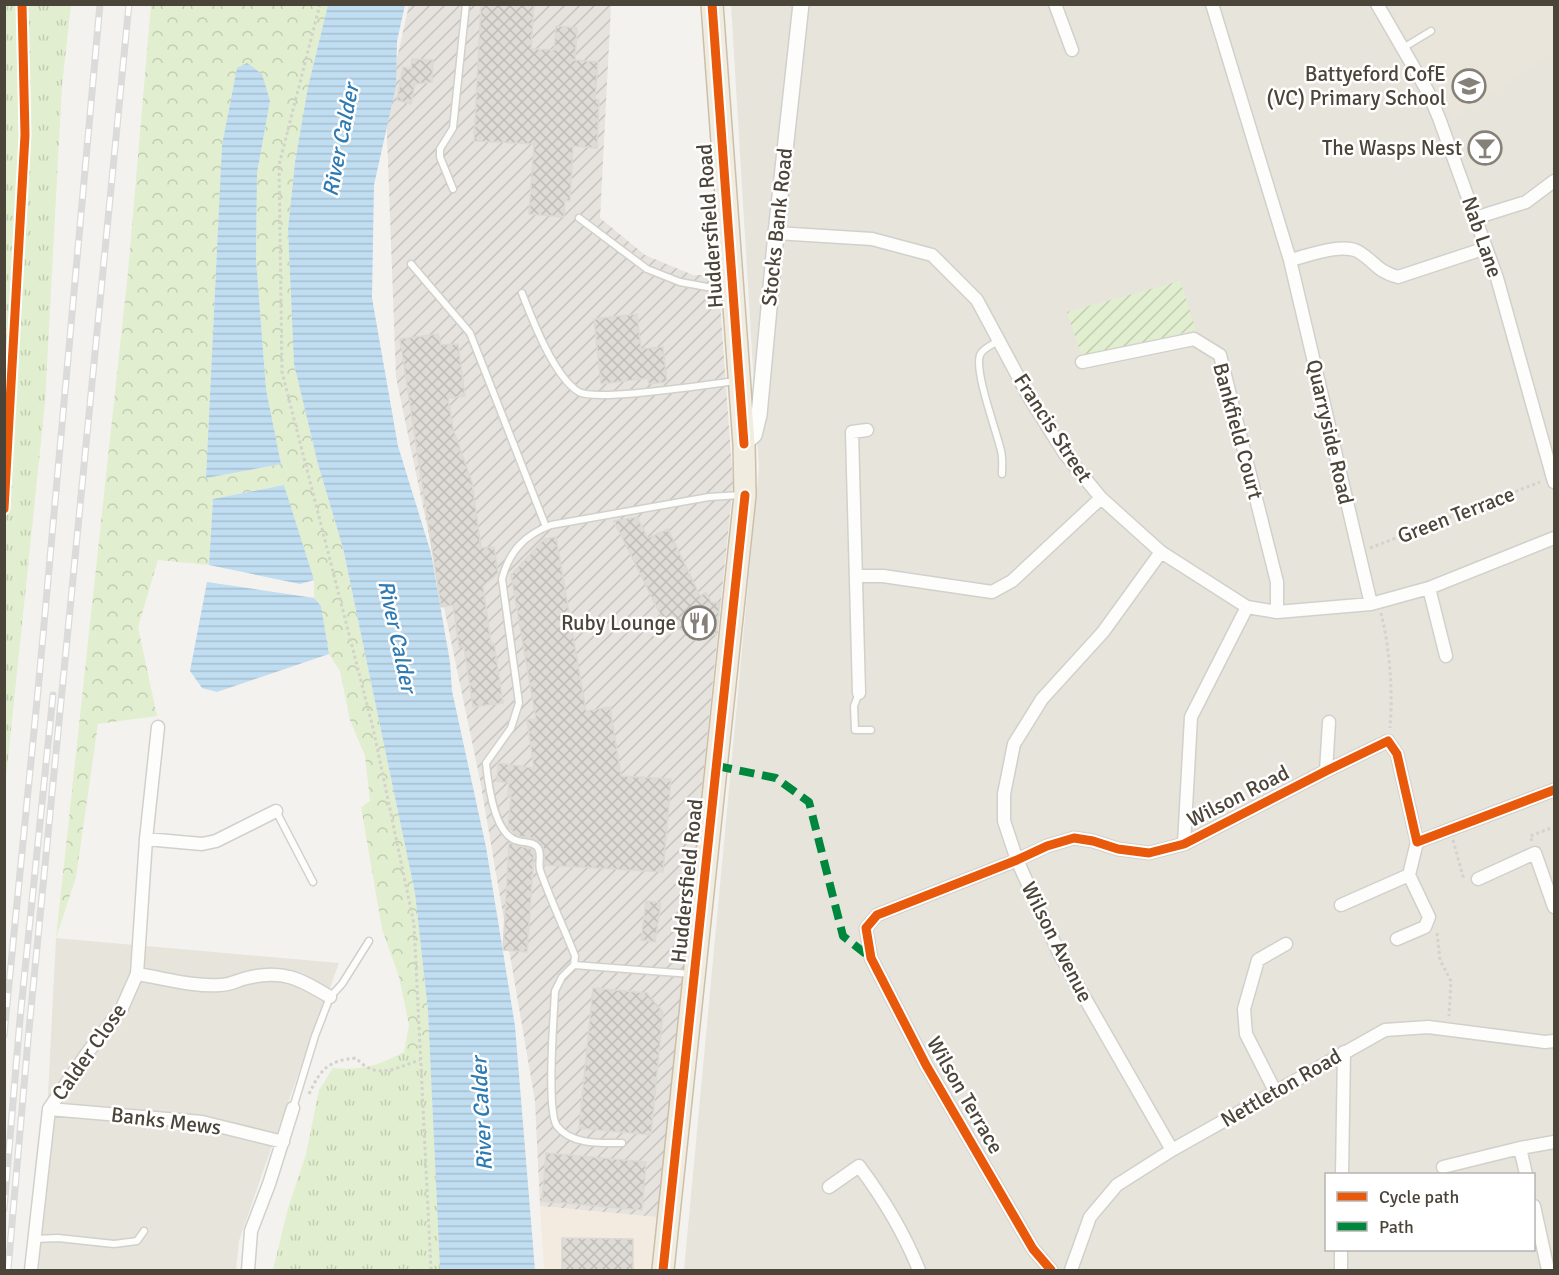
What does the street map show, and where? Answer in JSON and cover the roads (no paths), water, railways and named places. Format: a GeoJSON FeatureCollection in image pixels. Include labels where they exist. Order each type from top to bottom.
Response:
{"type":"FeatureCollection","features":[{"type":"Feature","properties":{"kind":"highway","name":"Huddersfield Road"},"geometry":{"type":"LineString","coordinates":[[663,1270],[745,495],[744,444],[712,4]]}},
{"type":"Feature","properties":{"kind":"street","name":"Stocks Bank Road"},"geometry":{"type":"LineString","coordinates":[[744,444],[754,435],[759,415],[801,4]]}},
{"type":"Feature","properties":{"kind":"street"},"geometry":{"type":"LineString","coordinates":[[1055,4],[1072,50]]}},
{"type":"Feature","properties":{"kind":"street","name":"Quarryside Road"},"geometry":{"type":"LineString","coordinates":[[1212,4],[1290,260],[1358,553],[1375,603]]}},
{"type":"Feature","properties":{"kind":"street","name":"Nab Lane"},"geometry":{"type":"LineString","coordinates":[[1377,4],[1428,92],[1476,218],[1497,278],[1554,479]]}},
{"type":"Feature","properties":{"kind":"street"},"geometry":{"type":"LineString","coordinates":[[1476,218],[1526,202],[1554,181]]}},
{"type":"Feature","properties":{"kind":"street","name":"Francis Street"},"geometry":{"type":"LineString","coordinates":[[776,233],[872,239],[932,255],[977,300],[1029,397],[1065,454],[1101,498],[1161,552],[1247,607],[1277,612],[1375,603],[1429,588],[1554,538]]}},
{"type":"Feature","properties":{"kind":"street"},"geometry":{"type":"LineString","coordinates":[[1290,260],[1342,248],[1358,251],[1385,274],[1398,277],[1486,248]]}},
{"type":"Feature","properties":{"kind":"street","name":"Bankfield Court"},"geometry":{"type":"LineString","coordinates":[[1082,362],[1194,339],[1220,355],[1277,582],[1277,612]]}},
{"type":"Feature","properties":{"kind":"street"},"geometry":{"type":"LineString","coordinates":[[859,693],[852,432],[867,430]]}},
{"type":"Feature","properties":{"kind":"street"},"geometry":{"type":"LineString","coordinates":[[857,576],[883,576],[992,592],[1012,581],[1101,498]]}},
{"type":"Feature","properties":{"kind":"street","name":"Wilson Avenue"},"geometry":{"type":"LineString","coordinates":[[1161,552],[1103,632],[1042,699],[1014,744],[1004,794],[1004,821],[1017,860],[1059,953],[1172,1150]]}},
{"type":"Feature","properties":{"kind":"street"},"geometry":{"type":"LineString","coordinates":[[1429,588],[1446,656]]}},
{"type":"Feature","properties":{"kind":"street"},"geometry":{"type":"LineString","coordinates":[[1184,844],[1191,717],[1247,607]]}},
{"type":"Feature","properties":{"kind":"street"},"geometry":{"type":"LineString","coordinates":[[1326,771],[1329,722]]}},
{"type":"Feature","properties":{"kind":"street","name":"Calder Close"},"geometry":{"type":"LineString","coordinates":[[31,1270],[49,1109],[88,1052],[123,1008],[137,974],[146,839],[158,727]]}},
{"type":"Feature","properties":{"kind":"street","name":"Wilson Road"},"geometry":{"type":"LineString","coordinates":[[866,928],[877,915],[1074,837],[1118,849],[1149,853],[1184,844],[1389,741],[1396,754],[1418,842]]}},
{"type":"Feature","properties":{"kind":"street"},"geometry":{"type":"LineString","coordinates":[[1397,939],[1425,927],[1429,917],[1409,875],[1418,842],[1554,790]]}},
{"type":"Feature","properties":{"kind":"street"},"geometry":{"type":"LineString","coordinates":[[146,839],[209,843],[276,811]]}},
{"type":"Feature","properties":{"kind":"street"},"geometry":{"type":"LineString","coordinates":[[1478,879],[1535,853],[1554,907]]}},
{"type":"Feature","properties":{"kind":"street"},"geometry":{"type":"LineString","coordinates":[[1341,905],[1409,875]]}},
{"type":"Feature","properties":{"kind":"street","name":"Wilson Terrace"},"geometry":{"type":"LineString","coordinates":[[866,928],[871,958],[926,1065],[1033,1250],[1051,1270]]}},
{"type":"Feature","properties":{"kind":"street"},"geometry":{"type":"LineString","coordinates":[[1275,1091],[1246,1034],[1244,1009],[1258,960],[1286,944]]}},
{"type":"Feature","properties":{"kind":"street"},"geometry":{"type":"LineString","coordinates":[[137,974],[222,985],[265,974],[284,974],[303,981],[330,998]]}},
{"type":"Feature","properties":{"kind":"street","name":"Nettleton Road"},"geometry":{"type":"LineString","coordinates":[[1071,1270],[1090,1216],[1117,1185],[1172,1150],[1385,1030],[1428,1027],[1545,1042],[1554,1041]]}},
{"type":"Feature","properties":{"kind":"street"},"geometry":{"type":"LineString","coordinates":[[1342,1173],[1344,1052]]}},
{"type":"Feature","properties":{"kind":"street"},"geometry":{"type":"LineString","coordinates":[[248,1270],[251,1231],[293,1108]]}},
{"type":"Feature","properties":{"kind":"street","name":"Banks Mews"},"geometry":{"type":"LineString","coordinates":[[49,1109],[202,1122],[283,1142]]}},
{"type":"Feature","properties":{"kind":"street"},"geometry":{"type":"LineString","coordinates":[[1443,1167],[1554,1142]]}},
{"type":"Feature","properties":{"kind":"street"},"geometry":{"type":"LineString","coordinates":[[1520,1148],[1526,1173]]}},
{"type":"Feature","properties":{"kind":"street"},"geometry":{"type":"LineString","coordinates":[[829,1187],[859,1166],[878,1190],[909,1246],[919,1270]]}},
{"type":"Feature","properties":{"kind":"street"},"geometry":{"type":"LineString","coordinates":[[1535,1215],[1548,1270]]}},
{"type":"Feature","properties":{"kind":"street"},"geometry":{"type":"LineString","coordinates":[[1341,1251],[1341,1270]]}},
{"type":"Feature","properties":{"kind":"lane"},"geometry":{"type":"LineString","coordinates":[[453,189],[440,157],[440,148],[453,128],[466,4]]}},
{"type":"Feature","properties":{"kind":"lane"},"geometry":{"type":"LineString","coordinates":[[1403,48],[1431,30]]}},
{"type":"Feature","properties":{"kind":"lane"},"geometry":{"type":"LineString","coordinates":[[579,218],[647,269],[680,282],[707,287],[733,288]]}},
{"type":"Feature","properties":{"kind":"lane"},"geometry":{"type":"LineString","coordinates":[[411,264],[470,333],[546,527]]}},
{"type":"Feature","properties":{"kind":"lane"},"geometry":{"type":"LineString","coordinates":[[522,293],[533,323],[555,364],[568,382],[579,391],[590,395],[624,393],[739,381]]}},
{"type":"Feature","properties":{"kind":"lane"},"geometry":{"type":"LineString","coordinates":[[999,341],[981,353],[979,358],[983,386],[1001,450],[1002,474]]}},
{"type":"Feature","properties":{"kind":"lane"},"geometry":{"type":"LineString","coordinates":[[622,1143],[591,1143],[566,1134],[555,1124],[552,1104],[555,991],[562,977],[574,965],[575,956],[539,868],[538,847],[512,839],[504,831],[488,785],[486,763],[510,728],[519,703],[502,579],[506,562],[514,550],[538,530],[546,527],[709,497],[745,495]]}},
{"type":"Feature","properties":{"kind":"lane"},"geometry":{"type":"LineString","coordinates":[[859,693],[854,706],[855,730],[871,730]]}},
{"type":"Feature","properties":{"kind":"lane"},"geometry":{"type":"LineString","coordinates":[[276,811],[313,882]]}},
{"type":"Feature","properties":{"kind":"lane"},"geometry":{"type":"LineString","coordinates":[[293,1108],[315,1036],[330,998],[342,984],[369,941]]}},
{"type":"Feature","properties":{"kind":"lane"},"geometry":{"type":"LineString","coordinates":[[574,965],[695,974]]}},
{"type":"Feature","properties":{"kind":"lane"},"geometry":{"type":"LineString","coordinates":[[34,1239],[58,1238],[114,1244],[137,1241],[144,1231]]}},
{"type":"Feature","properties":{"kind":"water","name":"River Calder"},"geometry":{"type":"Polygon","coordinates":[[[328,5],[405,5],[397,41],[396,86],[374,185],[372,298],[398,446],[431,553],[450,662],[452,691],[486,847],[515,1026],[535,1270],[440,1270],[428,1011],[415,893],[343,548],[318,464],[294,364],[288,229],[295,162],[308,87],[328,5]]]}},
{"type":"Feature","properties":{"kind":"water"},"geometry":{"type":"Polygon","coordinates":[[[247,63],[262,74],[270,101],[257,173],[256,259],[266,389],[281,464],[206,478],[222,145],[237,68],[247,63]]]}},
{"type":"Feature","properties":{"kind":"water"},"geometry":{"type":"Polygon","coordinates":[[[284,485],[314,580],[300,584],[209,565],[213,499],[284,485]]]}},
{"type":"Feature","properties":{"kind":"water"},"geometry":{"type":"Polygon","coordinates":[[[207,582],[314,598],[321,606],[329,654],[217,692],[202,688],[190,671],[207,582]]]}},
{"type":"Feature","properties":{"kind":"railway"},"geometry":{"type":"LineString","coordinates":[[4,1035],[39,680],[100,4]]}},
{"type":"Feature","properties":{"kind":"railway"},"geometry":{"type":"LineString","coordinates":[[8,1270],[28,1040],[129,4]]}},
{"type":"Feature","properties":{"kind":"railway"},"geometry":{"type":"LineString","coordinates":[[4,1209],[20,1019],[53,695]]}},
{"type":"Feature","properties":{"kind":"place","name":"Battyeford CofE (VC) Primary School"},"geometry":{"type":"Point","coordinates":[1469,86]}},
{"type":"Feature","properties":{"kind":"place","name":"The Wasps Nest"},"geometry":{"type":"Point","coordinates":[1485,148]}},
{"type":"Feature","properties":{"kind":"place","name":"Ruby Lounge"},"geometry":{"type":"Point","coordinates":[699,623]}}]}
